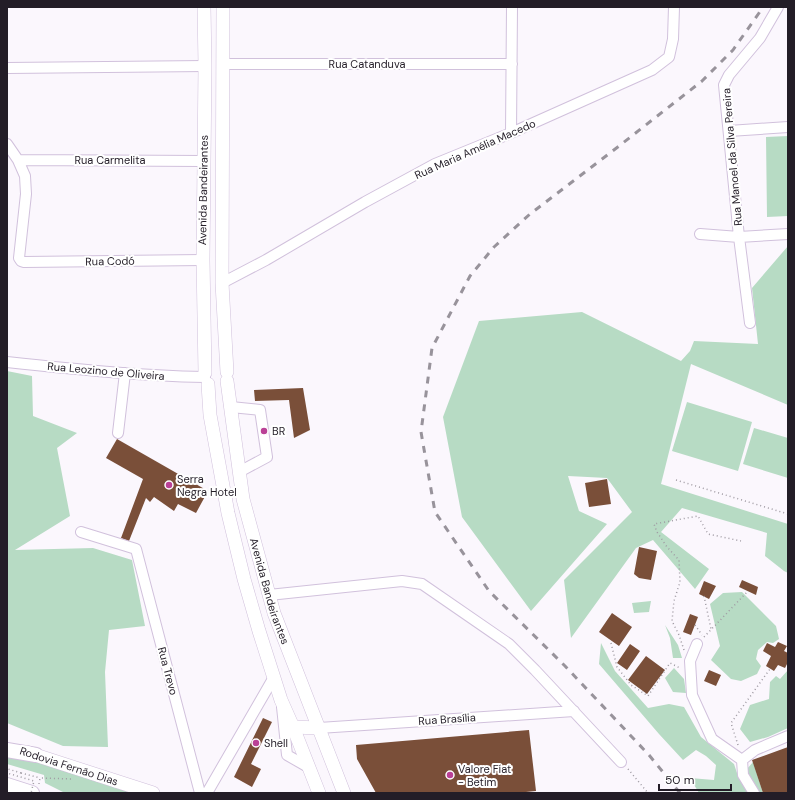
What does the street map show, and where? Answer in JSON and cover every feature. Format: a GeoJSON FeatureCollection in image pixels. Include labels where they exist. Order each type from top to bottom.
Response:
{"type":"FeatureCollection","features":[{"type":"Feature","properties":{"kind":"highway"},"geometry":{"type":"LineString","coordinates":[[7,750],[36,755]]}},
{"type":"Feature","properties":{"kind":"highway"},"geometry":{"type":"LineString","coordinates":[[7,785],[34,790]]}},
{"type":"Feature","properties":{"kind":"main road","name":"Avenida Bandeirantes"},"geometry":{"type":"LineString","coordinates":[[204,7],[205,66],[203,260],[206,378],[210,415],[228,513],[250,601],[281,700],[319,793]]}},
{"type":"Feature","properties":{"kind":"main road","name":"Avenida Bandeirantes"},"geometry":{"type":"LineString","coordinates":[[223,7],[222,284],[230,407],[243,499],[274,613],[344,793]]}},
{"type":"Feature","properties":{"kind":"main road"},"geometry":{"type":"LineString","coordinates":[[214,366],[221,366],[227,376],[225,384],[218,388],[211,387],[206,378],[210,367],[214,366]]}},
{"type":"Feature","properties":{"kind":"main road"},"geometry":{"type":"LineString","coordinates":[[293,727],[320,728],[354,793]]}},
{"type":"Feature","properties":{"kind":"main road","name":"Rodovia Fernão Dias"},"geometry":{"type":"LineString","coordinates":[[7,746],[154,793]]}},
{"type":"Feature","properties":{"kind":"main road"},"geometry":{"type":"LineString","coordinates":[[308,767],[310,779],[308,793]]}},
{"type":"Feature","properties":{"kind":"street"},"geometry":{"type":"LineString","coordinates":[[511,133],[512,7]]}},
{"type":"Feature","properties":{"kind":"street","name":"Rua Maria Amélia Macedo"},"geometry":{"type":"LineString","coordinates":[[222,284],[365,202],[435,164],[511,133],[652,70],[669,57],[673,39],[674,7]]}},
{"type":"Feature","properties":{"kind":"street","name":"Rua Manoel da Silva Pereira"},"geometry":{"type":"LineString","coordinates":[[750,323],[739,237],[724,85],[729,75],[760,38],[778,7]]}},
{"type":"Feature","properties":{"kind":"street","name":"Rua Catanduva"},"geometry":{"type":"LineString","coordinates":[[222,64],[512,64]]}},
{"type":"Feature","properties":{"kind":"street"},"geometry":{"type":"LineString","coordinates":[[7,68],[205,66]]}},
{"type":"Feature","properties":{"kind":"street"},"geometry":{"type":"LineString","coordinates":[[729,131],[788,127]]}},
{"type":"Feature","properties":{"kind":"street"},"geometry":{"type":"LineString","coordinates":[[7,144],[18,160]]}},
{"type":"Feature","properties":{"kind":"street","name":"Rua Carmelita"},"geometry":{"type":"LineString","coordinates":[[18,160],[203,161]]}},
{"type":"Feature","properties":{"kind":"street","name":"Rua Codó"},"geometry":{"type":"LineString","coordinates":[[18,160],[25,176],[26,194],[19,258],[21,261],[203,260]]}},
{"type":"Feature","properties":{"kind":"street"},"geometry":{"type":"LineString","coordinates":[[700,234],[739,237],[788,234]]}},
{"type":"Feature","properties":{"kind":"street","name":"Rua Leozino de Oliveira"},"geometry":{"type":"LineString","coordinates":[[7,362],[125,373],[206,378]]}},
{"type":"Feature","properties":{"kind":"street"},"geometry":{"type":"LineString","coordinates":[[118,433],[125,373]]}},
{"type":"Feature","properties":{"kind":"street"},"geometry":{"type":"LineString","coordinates":[[230,407],[260,410],[267,457],[239,472]]}},
{"type":"Feature","properties":{"kind":"street","name":"Rua Trevo"},"geometry":{"type":"LineString","coordinates":[[81,532],[136,549],[200,793]]}},
{"type":"Feature","properties":{"kind":"street"},"geometry":{"type":"LineString","coordinates":[[269,595],[402,581],[422,584],[509,644],[536,670],[621,762]]}},
{"type":"Feature","properties":{"kind":"street"},"geometry":{"type":"LineString","coordinates":[[697,644],[690,661],[692,695],[712,739],[742,760]]}},
{"type":"Feature","properties":{"kind":"street"},"geometry":{"type":"LineString","coordinates":[[207,793],[274,677]]}},
{"type":"Feature","properties":{"kind":"street"},"geometry":{"type":"LineString","coordinates":[[281,700],[287,755],[308,767]]}},
{"type":"Feature","properties":{"kind":"street","name":"Rua Brasília"},"geometry":{"type":"LineString","coordinates":[[320,728],[574,711]]}},
{"type":"Feature","properties":{"kind":"street"},"geometry":{"type":"LineString","coordinates":[[742,760],[756,750],[788,736]]}},
{"type":"Feature","properties":{"kind":"street"},"geometry":{"type":"LineString","coordinates":[[742,760],[743,775],[754,793]]}},
{"type":"Feature","properties":{"kind":"path"},"geometry":{"type":"LineString","coordinates":[[676,480],[788,514]]}},
{"type":"Feature","properties":{"kind":"path"},"geometry":{"type":"LineString","coordinates":[[684,650],[672,621],[674,601],[680,582],[679,560],[667,547],[657,532],[654,524],[698,516],[708,534],[740,541]]}},
{"type":"Feature","properties":{"kind":"path"},"geometry":{"type":"LineString","coordinates":[[695,625],[704,638],[748,591]]}},
{"type":"Feature","properties":{"kind":"path"},"geometry":{"type":"LineString","coordinates":[[704,596],[711,630]]}},
{"type":"Feature","properties":{"kind":"path"},"geometry":{"type":"LineString","coordinates":[[611,643],[617,667],[631,685],[648,696],[670,663],[687,671],[691,678]]}},
{"type":"Feature","properties":{"kind":"path"},"geometry":{"type":"LineString","coordinates":[[742,760],[731,723],[770,669]]}},
{"type":"Feature","properties":{"kind":"path"},"geometry":{"type":"LineString","coordinates":[[621,762],[648,793]]}},
{"type":"Feature","properties":{"kind":"path"},"geometry":{"type":"LineString","coordinates":[[34,790],[34,782],[7,773],[8,770],[40,778],[77,779]]}},
{"type":"Feature","properties":{"kind":"path"},"geometry":{"type":"LineString","coordinates":[[34,790],[40,778]]}},
{"type":"Feature","properties":{"kind":"green space"},"geometry":{"type":"Polygon","coordinates":[[[788,136],[788,216],[767,217],[766,137],[788,136]]]}},
{"type":"Feature","properties":{"kind":"green space"},"geometry":{"type":"Polygon","coordinates":[[[788,246],[788,405],[691,364],[661,484],[788,524],[788,573],[765,556],[767,533],[682,508],[661,532],[709,569],[695,589],[653,540],[636,548],[571,638],[564,580],[632,512],[607,478],[568,476],[579,511],[607,524],[531,611],[462,517],[443,417],[479,321],[582,312],[681,361],[690,351],[694,341],[758,344],[752,288],[788,246]]]}},
{"type":"Feature","properties":{"kind":"green space"},"geometry":{"type":"Polygon","coordinates":[[[7,371],[32,376],[33,416],[77,433],[57,448],[70,516],[15,550],[93,548],[132,560],[145,626],[109,630],[105,672],[108,747],[63,746],[7,723],[7,371]]]}},
{"type":"Feature","properties":{"kind":"green space"},"geometry":{"type":"Polygon","coordinates":[[[687,402],[752,422],[738,471],[672,451],[687,402]]]}},
{"type":"Feature","properties":{"kind":"green space"},"geometry":{"type":"Polygon","coordinates":[[[754,428],[788,438],[788,478],[743,464],[754,428]]]}},
{"type":"Feature","properties":{"kind":"green space"},"geometry":{"type":"Polygon","coordinates":[[[742,592],[776,626],[779,639],[773,643],[767,642],[758,650],[756,659],[761,666],[757,674],[741,681],[731,679],[711,660],[720,646],[710,604],[723,593],[742,592]]]}},
{"type":"Feature","properties":{"kind":"green space"},"geometry":{"type":"Polygon","coordinates":[[[651,601],[649,612],[634,613],[632,603],[651,601]]]}},
{"type":"Feature","properties":{"kind":"green space"},"geometry":{"type":"Polygon","coordinates":[[[665,625],[678,645],[682,658],[673,658],[670,638],[665,625]]]}},
{"type":"Feature","properties":{"kind":"green space"},"geometry":{"type":"Polygon","coordinates":[[[601,643],[615,671],[648,708],[669,704],[684,707],[701,737],[734,764],[738,776],[743,779],[749,793],[699,793],[690,778],[714,780],[716,765],[696,750],[683,760],[599,664],[601,643]]]}},
{"type":"Feature","properties":{"kind":"green space"},"geometry":{"type":"Polygon","coordinates":[[[674,668],[684,679],[686,693],[673,692],[665,678],[674,668]]]}},
{"type":"Feature","properties":{"kind":"green space"},"geometry":{"type":"Polygon","coordinates":[[[788,670],[788,728],[768,737],[750,742],[740,729],[750,705],[769,699],[770,682],[776,676],[780,679],[788,670]]]}},
{"type":"Feature","properties":{"kind":"green space"},"geometry":{"type":"Polygon","coordinates":[[[7,756],[39,763],[132,793],[65,793],[45,783],[44,775],[7,764],[7,756]]]}},
{"type":"Feature","properties":{"kind":"green space"},"geometry":{"type":"Polygon","coordinates":[[[753,762],[763,793],[755,793],[748,775],[747,769],[753,762]]]}},
{"type":"Feature","properties":{"kind":"building"},"geometry":{"type":"Polygon","coordinates":[[[303,388],[310,430],[294,438],[289,400],[255,401],[254,390],[303,388]]]}},
{"type":"Feature","properties":{"kind":"building","name":"Serra Negra Hotel"},"geometry":{"type":"Polygon","coordinates":[[[117,439],[208,491],[196,513],[178,504],[174,511],[154,497],[150,502],[146,498],[129,541],[121,538],[143,479],[106,458],[117,439]]]}},
{"type":"Feature","properties":{"kind":"building"},"geometry":{"type":"Polygon","coordinates":[[[607,479],[611,504],[589,507],[585,483],[607,479]]]}},
{"type":"Feature","properties":{"kind":"building"},"geometry":{"type":"Polygon","coordinates":[[[639,547],[657,551],[651,580],[639,578],[634,574],[639,547]]]}},
{"type":"Feature","properties":{"kind":"building"},"geometry":{"type":"Polygon","coordinates":[[[742,580],[758,587],[756,595],[739,587],[742,580]]]}},
{"type":"Feature","properties":{"kind":"building"},"geometry":{"type":"Polygon","coordinates":[[[704,581],[716,586],[709,599],[699,594],[704,581]]]}},
{"type":"Feature","properties":{"kind":"building"},"geometry":{"type":"Polygon","coordinates":[[[612,613],[632,627],[619,646],[599,632],[612,613]]]}},
{"type":"Feature","properties":{"kind":"building"},"geometry":{"type":"Polygon","coordinates":[[[690,614],[698,617],[691,635],[683,632],[690,614]]]}},
{"type":"Feature","properties":{"kind":"building"},"geometry":{"type":"Polygon","coordinates":[[[778,642],[787,646],[784,651],[788,653],[788,662],[785,668],[778,665],[774,671],[766,666],[771,656],[763,651],[767,643],[775,647],[778,642]]]}},
{"type":"Feature","properties":{"kind":"building"},"geometry":{"type":"Polygon","coordinates":[[[630,644],[640,651],[627,670],[617,663],[630,644]]]}},
{"type":"Feature","properties":{"kind":"building"},"geometry":{"type":"Polygon","coordinates":[[[646,656],[665,670],[647,694],[628,680],[646,656]]]}},
{"type":"Feature","properties":{"kind":"building"},"geometry":{"type":"Polygon","coordinates":[[[709,670],[721,675],[716,686],[704,681],[709,670]]]}},
{"type":"Feature","properties":{"kind":"building","name":"Shell"},"geometry":{"type":"Polygon","coordinates":[[[263,718],[272,722],[251,764],[261,769],[252,787],[234,777],[263,718]]]}},
{"type":"Feature","properties":{"kind":"building","name":"Valore Fiat - Betim"},"geometry":{"type":"Polygon","coordinates":[[[529,730],[536,791],[516,793],[376,793],[357,759],[356,745],[529,730]]]}},
{"type":"Feature","properties":{"kind":"building"},"geometry":{"type":"Polygon","coordinates":[[[788,747],[788,793],[763,793],[752,760],[788,747]]]}},
{"type":"Feature","properties":{"kind":"railway"},"geometry":{"type":"LineString","coordinates":[[680,793],[649,755],[565,666],[489,591],[435,512],[421,432],[432,348],[470,276],[494,247],[530,214],[702,81],[733,50],[762,7]]}},
{"type":"Feature","properties":{"kind":"place","name":"BR"},"geometry":{"type":"Point","coordinates":[264,431]}},
{"type":"Feature","properties":{"kind":"place","name":"Serra Negra Hotel"},"geometry":{"type":"Point","coordinates":[169,485]}},
{"type":"Feature","properties":{"kind":"place","name":"Shell"},"geometry":{"type":"Point","coordinates":[256,743]}},
{"type":"Feature","properties":{"kind":"place","name":"Valore Fiat - Betim"},"geometry":{"type":"Point","coordinates":[450,775]}}]}
